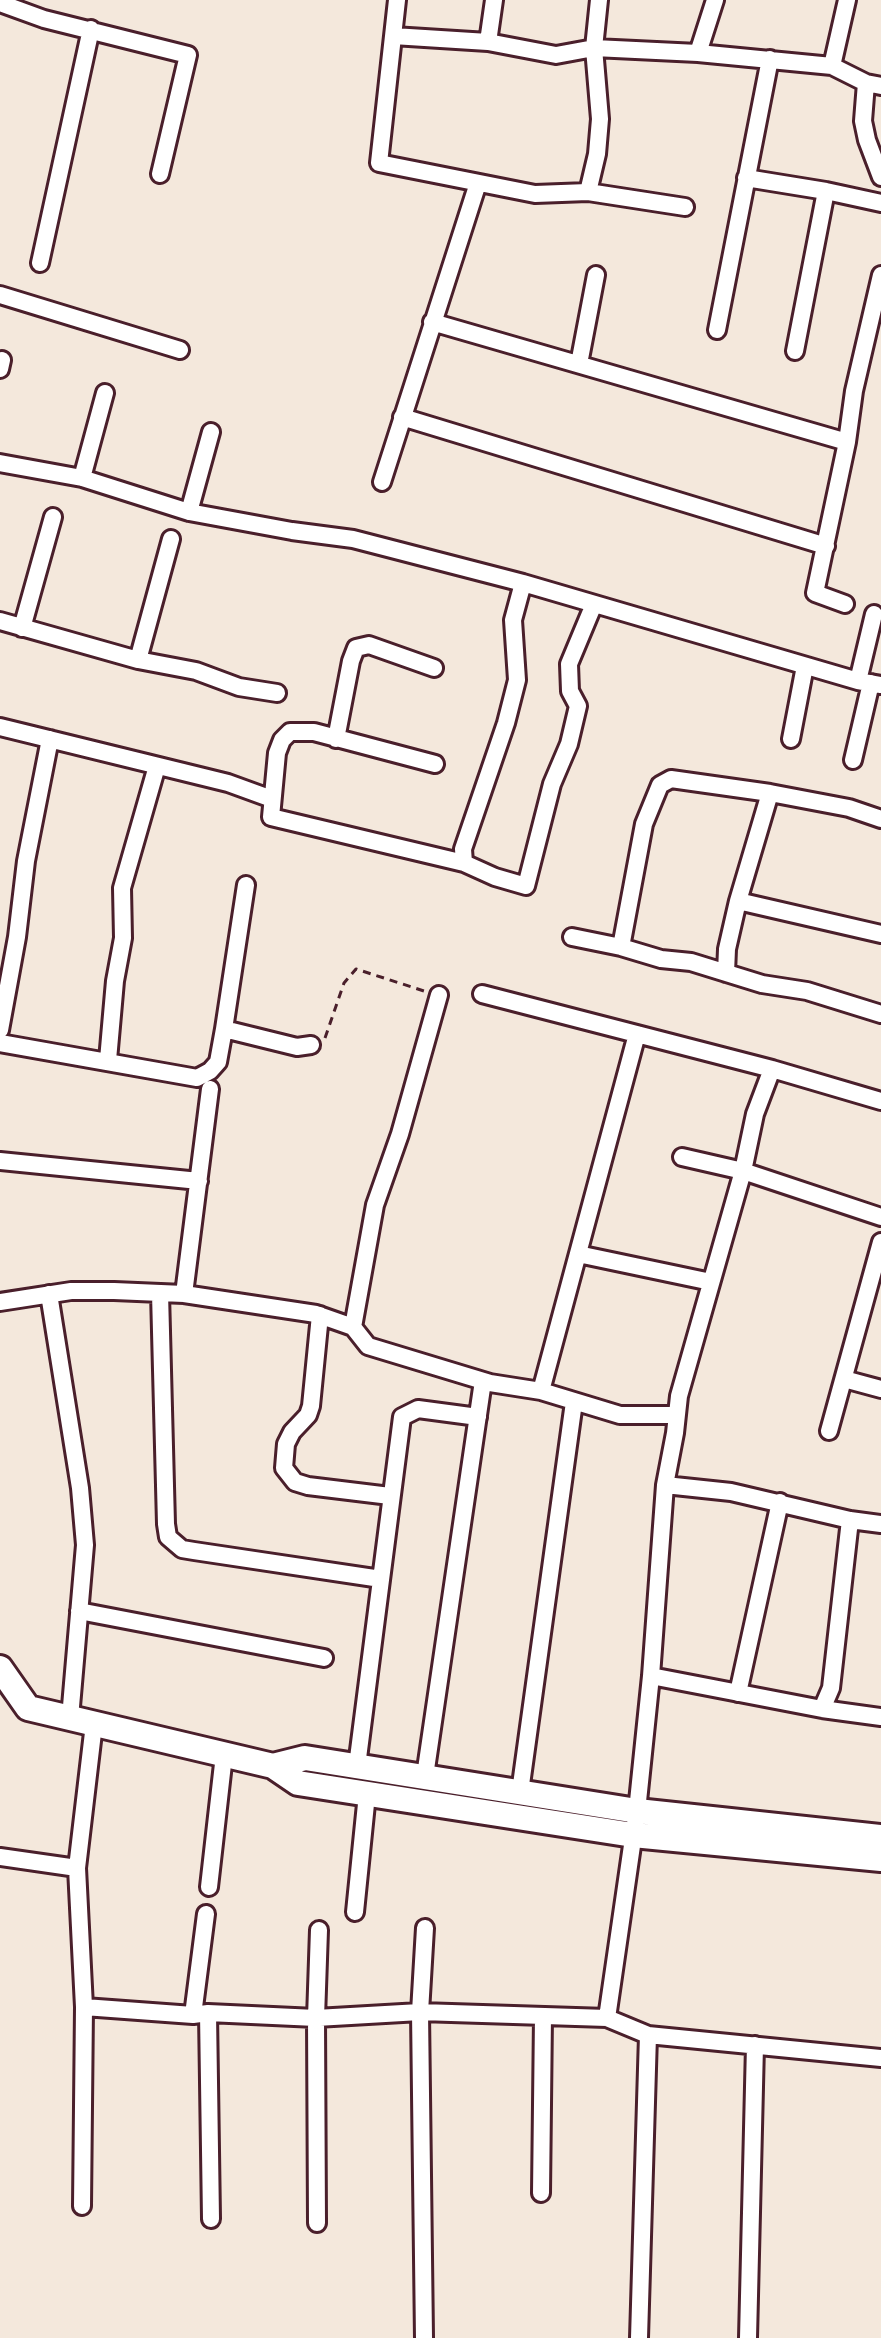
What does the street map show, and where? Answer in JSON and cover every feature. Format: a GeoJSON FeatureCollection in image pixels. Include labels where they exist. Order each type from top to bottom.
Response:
{"type":"FeatureCollection","features":[{"type":"Feature","properties":{"kind":"street"},"geometry":{"type":"LineString","coordinates":[[397,0],[379,163],[535,194],[588,192],[685,207]]}},
{"type":"Feature","properties":{"kind":"street"},"geometry":{"type":"LineString","coordinates":[[488,42],[494,0]]}},
{"type":"Feature","properties":{"kind":"street"},"geometry":{"type":"LineString","coordinates":[[588,192],[597,154],[600,119],[594,48],[599,0]]}},
{"type":"Feature","properties":{"kind":"street"},"geometry":{"type":"LineString","coordinates":[[698,53],[715,0]]}},
{"type":"Feature","properties":{"kind":"street"},"geometry":{"type":"LineString","coordinates":[[832,66],[847,0]]}},
{"type":"Feature","properties":{"kind":"street"},"geometry":{"type":"LineString","coordinates":[[0,3],[44,19],[188,55],[160,174]]}},
{"type":"Feature","properties":{"kind":"street"},"geometry":{"type":"LineString","coordinates":[[40,263],[91,29]]}},
{"type":"Feature","properties":{"kind":"street"},"geometry":{"type":"LineString","coordinates":[[393,36],[488,42],[556,55],[594,48],[698,53],[832,66],[874,85],[863,121],[881,177]]}},
{"type":"Feature","properties":{"kind":"street"},"geometry":{"type":"LineString","coordinates":[[717,330],[770,59]]}},
{"type":"Feature","properties":{"kind":"street"},"geometry":{"type":"LineString","coordinates":[[746,178],[881,203]]}},
{"type":"Feature","properties":{"kind":"street"},"geometry":{"type":"LineString","coordinates":[[382,482],[478,183]]}},
{"type":"Feature","properties":{"kind":"street"},"geometry":{"type":"LineString","coordinates":[[795,351],[826,191]]}},
{"type":"Feature","properties":{"kind":"street"},"geometry":{"type":"LineString","coordinates":[[579,364],[596,275]]}},
{"type":"Feature","properties":{"kind":"street"},"geometry":{"type":"LineString","coordinates":[[845,604],[815,593],[847,442],[854,391],[881,275]]}},
{"type":"Feature","properties":{"kind":"street"},"geometry":{"type":"LineString","coordinates":[[0,295],[180,350]]}},
{"type":"Feature","properties":{"kind":"street"},"geometry":{"type":"LineString","coordinates":[[432,322],[847,442]]}},
{"type":"Feature","properties":{"kind":"street"},"geometry":{"type":"LineString","coordinates":[[82,478],[105,393]]}},
{"type":"Feature","properties":{"kind":"street"},"geometry":{"type":"LineString","coordinates":[[402,417],[826,546]]}},
{"type":"Feature","properties":{"kind":"street"},"geometry":{"type":"LineString","coordinates":[[189,512],[211,432]]}},
{"type":"Feature","properties":{"kind":"street"},"geometry":{"type":"LineString","coordinates":[[0,463],[82,478],[189,512],[353,539],[523,583],[870,683]]}},
{"type":"Feature","properties":{"kind":"street"},"geometry":{"type":"LineString","coordinates":[[22,628],[53,517]]}},
{"type":"Feature","properties":{"kind":"street"},"geometry":{"type":"LineString","coordinates":[[138,660],[171,539]]}},
{"type":"Feature","properties":{"kind":"street"},"geometry":{"type":"LineString","coordinates":[[464,863],[464,841],[506,723],[517,680],[513,620],[523,583]]}},
{"type":"Feature","properties":{"kind":"street"},"geometry":{"type":"LineString","coordinates":[[435,764],[336,739],[290,732],[282,740],[277,753],[271,817],[464,863],[526,886],[552,784],[569,744],[578,706],[570,691],[569,664],[594,604]]}},
{"type":"Feature","properties":{"kind":"street"},"geometry":{"type":"LineString","coordinates":[[853,760],[870,683],[874,614]]}},
{"type":"Feature","properties":{"kind":"street"},"geometry":{"type":"LineString","coordinates":[[0,621],[138,660],[196,671],[239,687],[277,693]]}},
{"type":"Feature","properties":{"kind":"street"},"geometry":{"type":"LineString","coordinates":[[336,739],[356,648],[369,645],[434,668]]}},
{"type":"Feature","properties":{"kind":"street"},"geometry":{"type":"LineString","coordinates":[[791,739],[805,666]]}},
{"type":"Feature","properties":{"kind":"street"},"geometry":{"type":"LineString","coordinates":[[0,727],[228,783],[272,799]]}},
{"type":"Feature","properties":{"kind":"street"},"geometry":{"type":"LineString","coordinates":[[0,1030],[17,937],[26,861],[50,739]]}},
{"type":"Feature","properties":{"kind":"street"},"geometry":{"type":"LineString","coordinates":[[108,1060],[115,981],[123,938],[122,888],[157,766]]}},
{"type":"Feature","properties":{"kind":"street"},"geometry":{"type":"LineString","coordinates":[[621,947],[644,824],[660,785],[671,779],[849,808],[881,819]]}},
{"type":"Feature","properties":{"kind":"street"},"geometry":{"type":"LineString","coordinates":[[726,973],[727,949],[738,901],[770,793]]}},
{"type":"Feature","properties":{"kind":"street"},"geometry":{"type":"LineString","coordinates":[[0,1043],[197,1078],[210,1071],[218,1062],[246,885]]}},
{"type":"Feature","properties":{"kind":"street"},"geometry":{"type":"LineString","coordinates":[[738,901],[881,934]]}},
{"type":"Feature","properties":{"kind":"street"},"geometry":{"type":"LineString","coordinates":[[572,937],[661,959],[691,962],[762,984],[807,991],[881,1014]]}},
{"type":"Feature","properties":{"kind":"street"},"geometry":{"type":"LineString","coordinates":[[482,994],[772,1069],[881,1101]]}},
{"type":"Feature","properties":{"kind":"street"},"geometry":{"type":"LineString","coordinates":[[353,1327],[375,1205],[400,1134],[439,995]]}},
{"type":"Feature","properties":{"kind":"street"},"geometry":{"type":"LineString","coordinates":[[224,1029],[297,1047],[311,1045]]}},
{"type":"Feature","properties":{"kind":"street"},"geometry":{"type":"LineString","coordinates":[[541,1391],[637,1034]]}},
{"type":"Feature","properties":{"kind":"street"},"geometry":{"type":"LineString","coordinates":[[607,2018],[635,1823],[651,1676],[665,1485],[679,1396],[743,1171],[755,1114],[772,1069]]}},
{"type":"Feature","properties":{"kind":"street"},"geometry":{"type":"LineString","coordinates":[[184,1294],[210,1089]]}},
{"type":"Feature","properties":{"kind":"street"},"geometry":{"type":"LineString","coordinates":[[682,1157],[743,1171],[881,1217]]}},
{"type":"Feature","properties":{"kind":"street"},"geometry":{"type":"LineString","coordinates":[[0,1161],[199,1181]]}},
{"type":"Feature","properties":{"kind":"street"},"geometry":{"type":"LineString","coordinates":[[829,1431],[881,1242]]}},
{"type":"Feature","properties":{"kind":"street"},"geometry":{"type":"LineString","coordinates":[[578,1254],[711,1282]]}},
{"type":"Feature","properties":{"kind":"street"},"geometry":{"type":"LineString","coordinates":[[0,1302],[49,1294],[114,1291],[184,1294],[320,1315],[353,1327],[368,1346],[483,1381],[541,1391],[620,1415],[677,1415]]}},
{"type":"Feature","properties":{"kind":"street"},"geometry":{"type":"LineString","coordinates":[[160,1293],[168,1537],[174,1544],[194,1551],[381,1579]]}},
{"type":"Feature","properties":{"kind":"street"},"geometry":{"type":"LineString","coordinates":[[49,1294],[80,1488],[85,1545],[70,1718]]}},
{"type":"Feature","properties":{"kind":"street"},"geometry":{"type":"LineString","coordinates":[[320,1315],[311,1406],[308,1415],[292,1432],[286,1444],[284,1468],[295,1482],[308,1486],[390,1496]]}},
{"type":"Feature","properties":{"kind":"street"},"geometry":{"type":"LineString","coordinates":[[844,1379],[881,1389]]}},
{"type":"Feature","properties":{"kind":"street"},"geometry":{"type":"LineString","coordinates":[[425,1776],[483,1381]]}},
{"type":"Feature","properties":{"kind":"street"},"geometry":{"type":"LineString","coordinates":[[520,1792],[574,1402]]}},
{"type":"Feature","properties":{"kind":"street"},"geometry":{"type":"LineString","coordinates":[[357,1766],[402,1417],[418,1409],[478,1417]]}},
{"type":"Feature","properties":{"kind":"street"},"geometry":{"type":"LineString","coordinates":[[665,1485],[731,1492],[850,1520],[881,1524]]}},
{"type":"Feature","properties":{"kind":"street"},"geometry":{"type":"LineString","coordinates":[[738,1693],[780,1502]]}},
{"type":"Feature","properties":{"kind":"street"},"geometry":{"type":"LineString","coordinates":[[822,1709],[831,1688],[850,1520]]}},
{"type":"Feature","properties":{"kind":"street"},"geometry":{"type":"LineString","coordinates":[[79,1611],[324,1658]]}},
{"type":"Feature","properties":{"kind":"street"},"geometry":{"type":"LineString","coordinates":[[0,1669],[28,1708],[273,1766],[298,1783],[367,1794],[635,1823],[881,1859]]}},
{"type":"Feature","properties":{"kind":"street"},"geometry":{"type":"LineString","coordinates":[[651,1676],[822,1709],[881,1717]]}},
{"type":"Feature","properties":{"kind":"street"},"geometry":{"type":"LineString","coordinates":[[82,2206],[84,2007],[77,1868],[94,1724]]}},
{"type":"Feature","properties":{"kind":"street"},"geometry":{"type":"LineString","coordinates":[[209,1887],[224,1755]]}},
{"type":"Feature","properties":{"kind":"street"},"geometry":{"type":"LineString","coordinates":[[273,1766],[305,1758],[425,1776],[520,1792],[635,1823],[881,1837]]}},
{"type":"Feature","properties":{"kind":"street"},"geometry":{"type":"LineString","coordinates":[[355,1912],[367,1794]]}},
{"type":"Feature","properties":{"kind":"street"},"geometry":{"type":"LineString","coordinates":[[0,1857],[77,1868]]}},
{"type":"Feature","properties":{"kind":"street"},"geometry":{"type":"LineString","coordinates":[[206,1914],[200,2014],[211,2219]]}},
{"type":"Feature","properties":{"kind":"street"},"geometry":{"type":"LineString","coordinates":[[424,2338],[420,2012],[425,1928]]}},
{"type":"Feature","properties":{"kind":"street"},"geometry":{"type":"LineString","coordinates":[[317,2223],[319,1930]]}},
{"type":"Feature","properties":{"kind":"street"},"geometry":{"type":"LineString","coordinates":[[84,2007],[316,2018],[420,2012],[607,2018],[648,2035],[881,2058]]}},
{"type":"Feature","properties":{"kind":"street"},"geometry":{"type":"LineString","coordinates":[[541,2193],[543,2016]]}},
{"type":"Feature","properties":{"kind":"street"},"geometry":{"type":"LineString","coordinates":[[639,2338],[648,2035]]}},
{"type":"Feature","properties":{"kind":"street"},"geometry":{"type":"LineString","coordinates":[[748,2338],[755,2045]]}},
{"type":"Feature","properties":{"kind":"path"},"geometry":{"type":"LineString","coordinates":[[311,1045],[326,1038],[344,983],[356,969],[439,995]]}}]}
